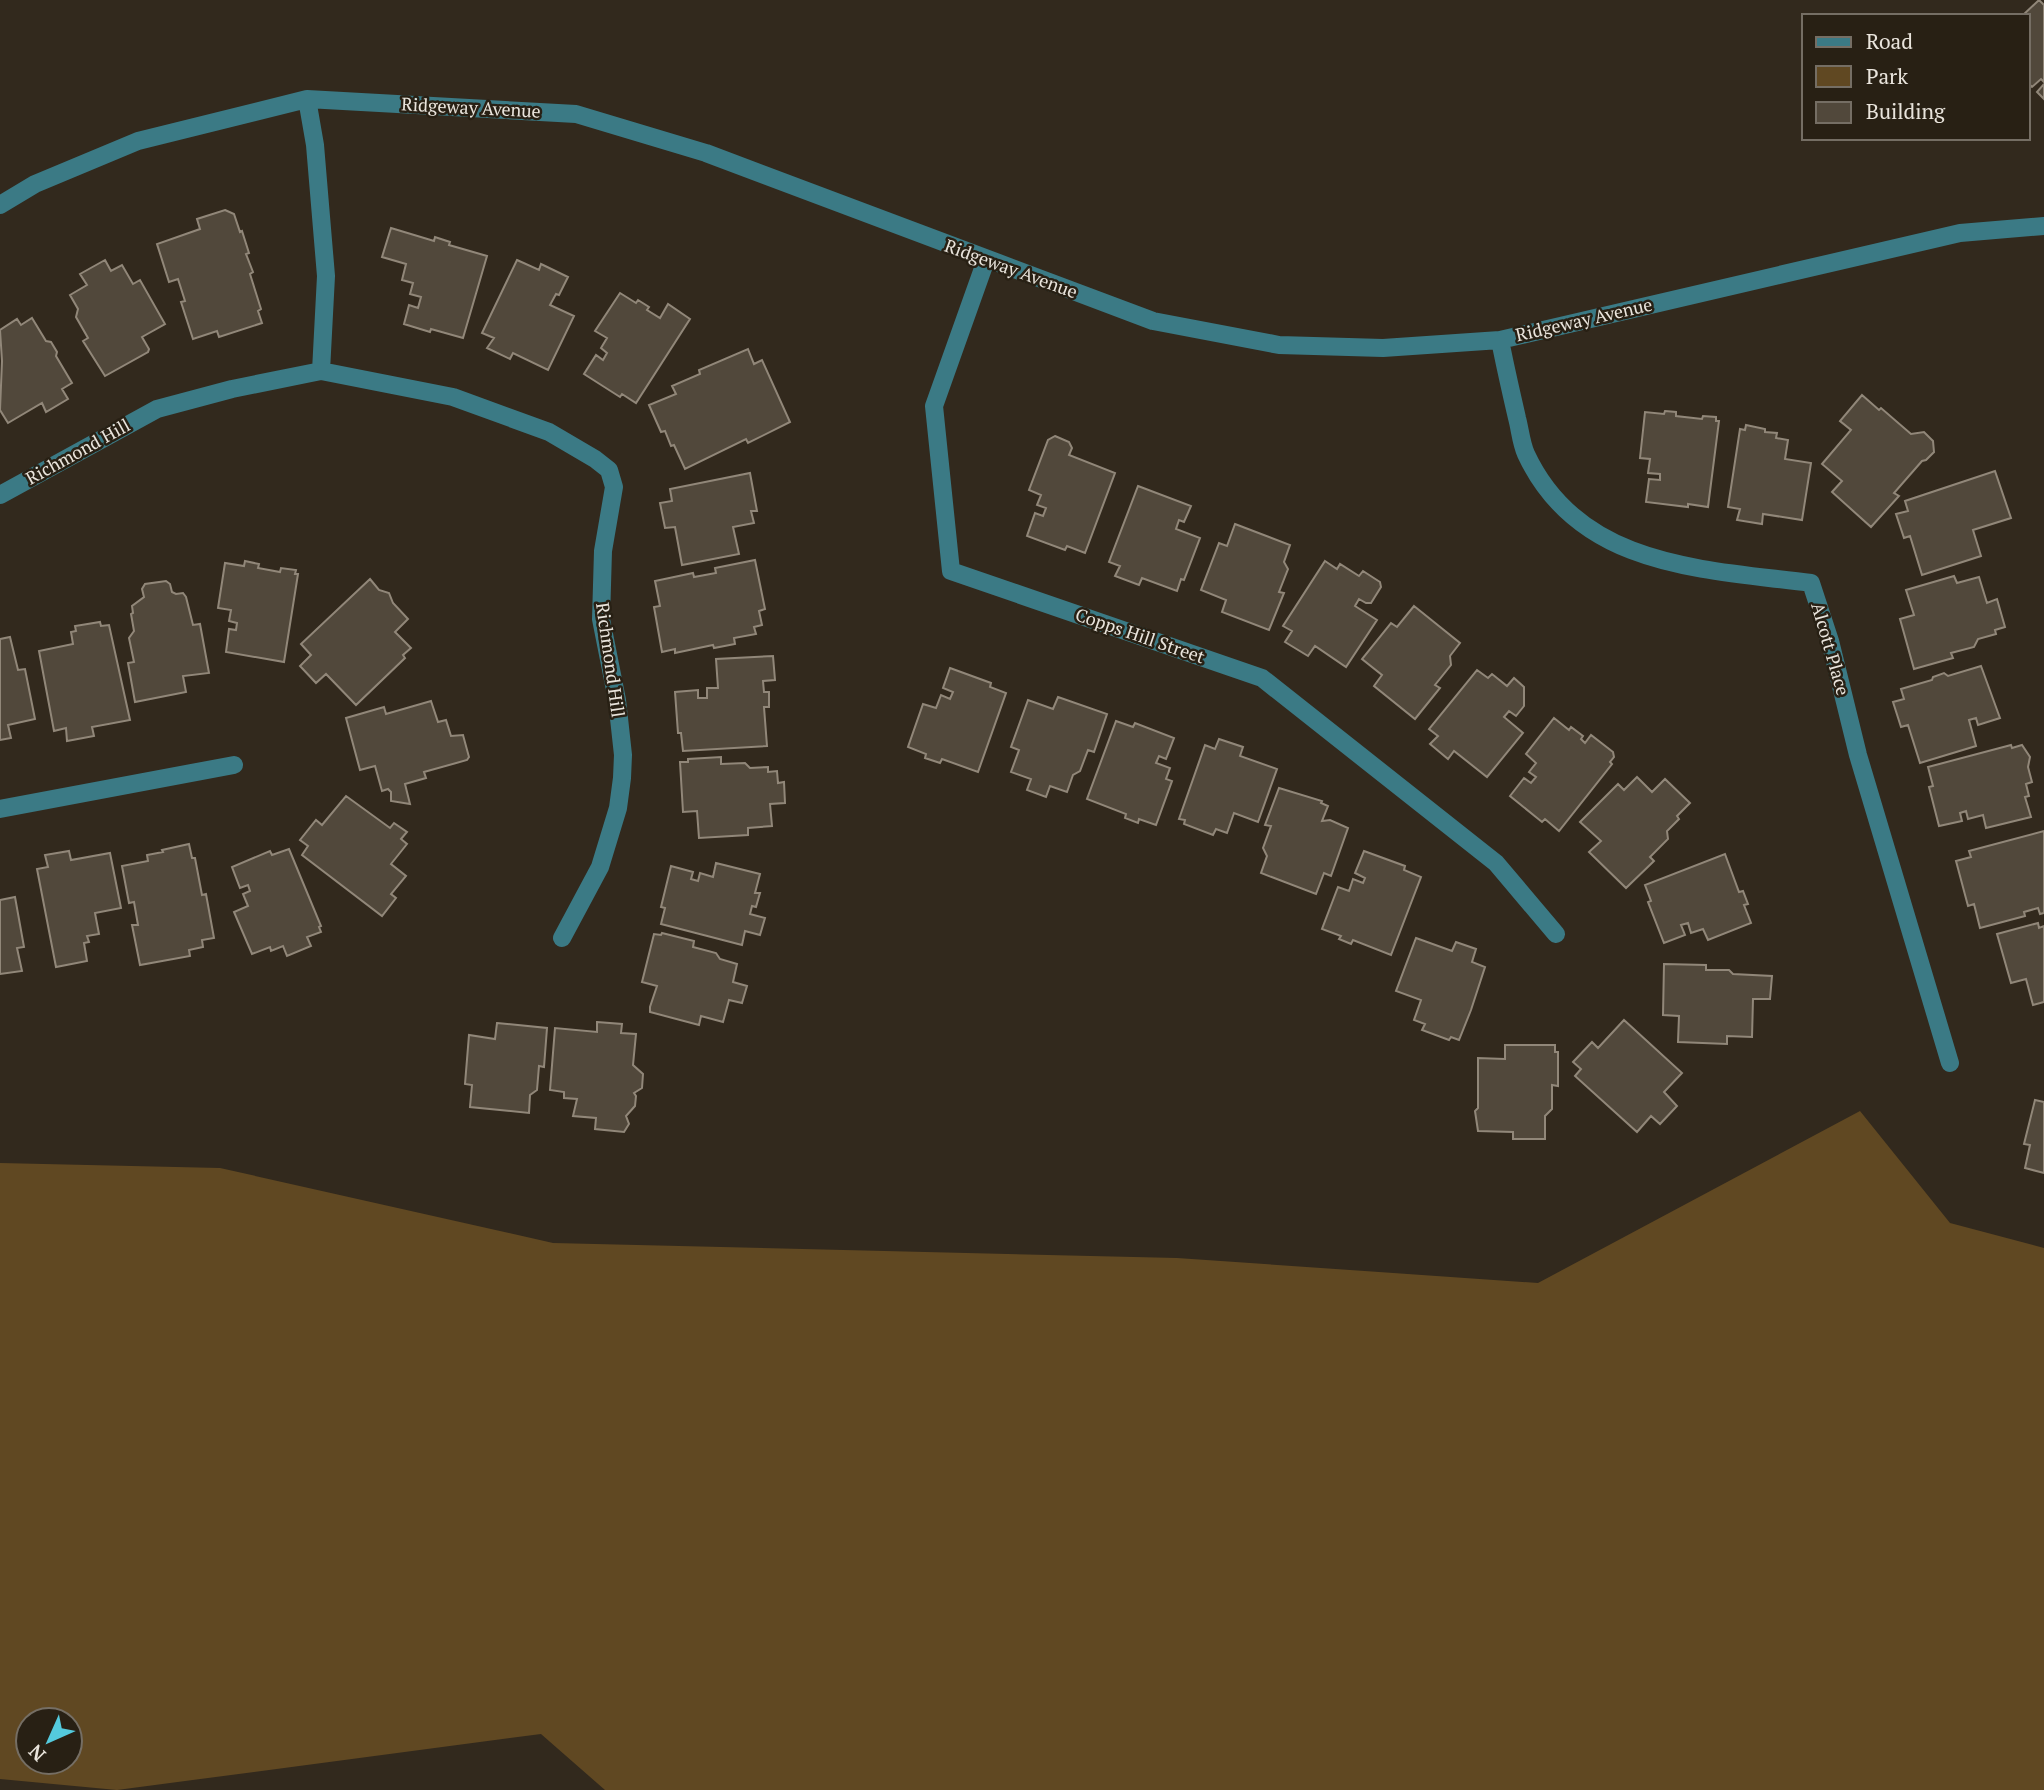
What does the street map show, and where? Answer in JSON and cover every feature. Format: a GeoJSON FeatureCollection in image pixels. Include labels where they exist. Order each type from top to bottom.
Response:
{"type":"FeatureCollection","features":[{"type":"Feature","properties":{"kind":"street","name":"Ridgeway Avenue"},"geometry":{"type":"LineString","coordinates":[[0,205],[35,184],[138,141],[307,99],[576,114],[706,153],[1153,321],[1279,345],[1383,348],[1500,340],[1959,233],[2044,226]]}},
{"type":"Feature","properties":{"kind":"street"},"geometry":{"type":"LineString","coordinates":[[307,99],[315,145],[327,276],[321,371]]}},
{"type":"Feature","properties":{"kind":"street","name":"Copps Hill Street"},"geometry":{"type":"LineString","coordinates":[[986,260],[934,406],[951,570],[1262,678],[1496,863],[1556,934]]}},
{"type":"Feature","properties":{"kind":"street","name":"Alcott Place"},"geometry":{"type":"LineString","coordinates":[[1500,340],[1526,453],[1555,500],[1597,535],[1639,554],[1677,565],[1811,583],[1830,641],[1858,755],[1950,1063]]}},
{"type":"Feature","properties":{"kind":"street","name":"Richmond Hill"},"geometry":{"type":"LineString","coordinates":[[0,495],[157,409],[232,389],[321,371],[453,397],[549,432],[595,458],[609,470],[614,487],[603,551],[601,619],[617,700],[623,755],[622,778],[618,808],[600,867],[562,938]]}},
{"type":"Feature","properties":{"kind":"street"},"geometry":{"type":"LineString","coordinates":[[0,809],[234,765]]}},
{"type":"Feature","properties":{"kind":"green space"},"geometry":{"type":"Polygon","coordinates":[[[1860,1111],[1950,1223],[2044,1248],[2044,1790],[605,1790],[541,1734],[117,1790],[0,1779],[0,1163],[220,1168],[553,1243],[1177,1258],[1538,1283],[1860,1111]]]}},
{"type":"Feature","properties":{"kind":"building"},"geometry":{"type":"Polygon","coordinates":[[[2039,0],[2044,5],[2044,82],[2041,79],[2032,87],[2030,14],[2024,14],[2039,0]]]}},
{"type":"Feature","properties":{"kind":"building"},"geometry":{"type":"Polygon","coordinates":[[[2044,84],[2044,99],[2037,92],[2044,84]]]}},
{"type":"Feature","properties":{"kind":"building"},"geometry":{"type":"Polygon","coordinates":[[[225,210],[234,214],[240,232],[242,231],[249,253],[246,254],[253,272],[250,274],[261,309],[258,311],[262,323],[219,337],[217,331],[193,339],[181,302],[185,301],[178,279],[169,282],[157,244],[200,229],[197,219],[225,210]]]}},
{"type":"Feature","properties":{"kind":"building"},"geometry":{"type":"Polygon","coordinates":[[[391,228],[434,241],[435,237],[450,242],[449,245],[487,256],[463,338],[404,324],[409,305],[418,308],[421,297],[410,294],[413,283],[402,280],[406,264],[382,257],[391,228]]]}},
{"type":"Feature","properties":{"kind":"building"},"geometry":{"type":"Polygon","coordinates":[[[105,260],[111,271],[122,265],[133,284],[140,280],[165,324],[142,337],[148,352],[105,376],[83,341],[88,338],[76,317],[78,309],[70,295],[87,285],[80,274],[105,260]]]}},
{"type":"Feature","properties":{"kind":"building"},"geometry":{"type":"Polygon","coordinates":[[[517,260],[539,270],[541,264],[568,277],[559,295],[556,294],[550,305],[574,316],[548,370],[513,353],[510,359],[487,348],[494,338],[482,333],[517,260]]]}},
{"type":"Feature","properties":{"kind":"building"},"geometry":{"type":"Polygon","coordinates":[[[620,293],[636,303],[638,300],[660,318],[668,304],[690,319],[636,403],[622,394],[620,397],[584,374],[596,355],[603,360],[607,353],[601,348],[607,338],[595,331],[620,293]]]}},
{"type":"Feature","properties":{"kind":"building"},"geometry":{"type":"Polygon","coordinates":[[[32,318],[46,341],[51,342],[72,383],[62,389],[68,399],[46,412],[42,403],[8,423],[0,410],[0,330],[17,319],[21,325],[32,318]]]}},
{"type":"Feature","properties":{"kind":"building"},"geometry":{"type":"Polygon","coordinates":[[[748,349],[754,364],[762,360],[790,422],[748,443],[746,439],[685,469],[665,431],[661,432],[649,405],[676,394],[672,386],[700,374],[699,370],[748,349]]]}},
{"type":"Feature","properties":{"kind":"building"},"geometry":{"type":"Polygon","coordinates":[[[1862,395],[1911,434],[1924,432],[1933,441],[1934,452],[1922,461],[1894,493],[1899,496],[1871,527],[1832,492],[1842,481],[1822,464],[1851,430],[1840,421],[1862,395]]]}},
{"type":"Feature","properties":{"kind":"building"},"geometry":{"type":"Polygon","coordinates":[[[1665,411],[1676,412],[1676,416],[1702,419],[1703,416],[1716,417],[1716,421],[1719,421],[1708,507],[1646,502],[1649,479],[1660,480],[1660,474],[1648,473],[1650,459],[1640,458],[1645,412],[1664,414],[1665,411]]]}},
{"type":"Feature","properties":{"kind":"building"},"geometry":{"type":"Polygon","coordinates":[[[1746,425],[1777,433],[1776,438],[1788,440],[1785,459],[1811,463],[1802,520],[1763,514],[1762,524],[1737,520],[1740,509],[1728,507],[1740,429],[1745,430],[1746,425]]]}},
{"type":"Feature","properties":{"kind":"building"},"geometry":{"type":"Polygon","coordinates":[[[1055,436],[1069,442],[1072,448],[1069,455],[1115,473],[1085,553],[1067,546],[1065,550],[1027,536],[1035,513],[1043,516],[1046,508],[1037,505],[1041,495],[1029,490],[1048,440],[1055,436]]]}},
{"type":"Feature","properties":{"kind":"building"},"geometry":{"type":"Polygon","coordinates":[[[1995,471],[2011,518],[1973,530],[1981,556],[1922,575],[1910,536],[1904,538],[1896,514],[1908,511],[1905,501],[1995,471]]]}},
{"type":"Feature","properties":{"kind":"building"},"geometry":{"type":"Polygon","coordinates":[[[750,473],[757,511],[751,511],[754,523],[733,527],[739,554],[682,565],[675,527],[665,528],[660,503],[672,501],[670,489],[750,473]]]}},
{"type":"Feature","properties":{"kind":"building"},"geometry":{"type":"Polygon","coordinates":[[[1138,486],[1191,506],[1184,522],[1179,520],[1176,529],[1200,538],[1177,591],[1142,578],[1139,585],[1115,576],[1120,566],[1109,562],[1138,486]]]}},
{"type":"Feature","properties":{"kind":"building"},"geometry":{"type":"Polygon","coordinates":[[[1235,524],[1290,545],[1284,562],[1288,569],[1279,592],[1284,593],[1269,630],[1222,612],[1226,600],[1201,590],[1219,543],[1227,546],[1235,524]]]}},
{"type":"Feature","properties":{"kind":"building"},"geometry":{"type":"Polygon","coordinates":[[[755,560],[765,609],[759,611],[762,625],[754,627],[756,634],[734,638],[735,644],[714,648],[713,645],[675,653],[675,649],[662,652],[654,607],[660,606],[655,581],[693,573],[694,577],[716,573],[715,568],[755,560]]]}},
{"type":"Feature","properties":{"kind":"building"},"geometry":{"type":"Polygon","coordinates":[[[245,561],[259,564],[258,568],[280,572],[281,568],[296,570],[295,574],[298,574],[284,662],[226,652],[229,629],[236,630],[237,623],[229,621],[231,610],[218,608],[225,563],[244,566],[245,561]]]}},
{"type":"Feature","properties":{"kind":"building"},"geometry":{"type":"Polygon","coordinates":[[[1325,561],[1337,569],[1340,564],[1359,576],[1363,571],[1380,582],[1381,587],[1371,603],[1359,599],[1355,606],[1377,620],[1346,667],[1315,646],[1308,656],[1285,642],[1292,631],[1283,626],[1325,561]]]}},
{"type":"Feature","properties":{"kind":"building"},"geometry":{"type":"Polygon","coordinates":[[[1954,576],[1957,583],[1979,577],[1987,603],[1997,599],[2005,627],[1995,630],[1996,634],[1978,639],[1974,647],[1951,653],[1953,658],[1914,669],[1900,619],[1914,615],[1906,590],[1954,576]]]}},
{"type":"Feature","properties":{"kind":"building"},"geometry":{"type":"Polygon","coordinates":[[[370,579],[379,590],[389,593],[393,603],[408,619],[395,632],[411,648],[403,655],[405,658],[356,705],[326,674],[316,683],[300,666],[311,655],[301,644],[370,579]]]}},
{"type":"Feature","properties":{"kind":"building"},"geometry":{"type":"Polygon","coordinates":[[[166,581],[172,592],[183,593],[186,597],[193,625],[200,624],[209,673],[183,676],[186,692],[135,702],[128,663],[134,662],[129,638],[134,631],[132,606],[144,597],[142,589],[145,584],[166,581]]]}},
{"type":"Feature","properties":{"kind":"building"},"geometry":{"type":"Polygon","coordinates":[[[1414,606],[1460,643],[1450,656],[1451,665],[1435,685],[1440,688],[1415,719],[1374,686],[1382,675],[1362,659],[1391,623],[1397,627],[1414,606]]]}},
{"type":"Feature","properties":{"kind":"building"},"geometry":{"type":"Polygon","coordinates":[[[100,622],[101,626],[109,625],[130,720],[92,727],[94,736],[67,741],[66,728],[54,731],[39,651],[73,644],[71,632],[76,631],[75,626],[100,622]]]}},
{"type":"Feature","properties":{"kind":"building"},"geometry":{"type":"Polygon","coordinates":[[[10,637],[18,670],[25,669],[35,719],[8,725],[11,738],[0,740],[0,639],[10,637]]]}},
{"type":"Feature","properties":{"kind":"building"},"geometry":{"type":"Polygon","coordinates":[[[773,656],[775,680],[763,681],[764,692],[769,692],[769,707],[764,707],[767,746],[683,751],[681,733],[678,733],[675,692],[698,690],[698,698],[707,698],[707,688],[718,688],[716,659],[773,656]]]}},
{"type":"Feature","properties":{"kind":"building"},"geometry":{"type":"Polygon","coordinates":[[[1981,666],[2000,718],[1978,725],[1976,718],[1969,720],[1976,746],[1920,763],[1908,725],[1901,727],[1893,702],[1904,699],[1901,689],[1932,680],[1944,673],[1948,676],[1981,666]]]}},
{"type":"Feature","properties":{"kind":"building"},"geometry":{"type":"Polygon","coordinates":[[[950,668],[991,683],[990,687],[1006,693],[978,772],[942,759],[940,763],[925,758],[926,754],[908,747],[923,704],[936,708],[941,695],[950,699],[953,692],[943,688],[950,668]]]}},
{"type":"Feature","properties":{"kind":"building"},"geometry":{"type":"Polygon","coordinates":[[[1477,670],[1488,678],[1492,674],[1507,686],[1514,678],[1524,687],[1524,706],[1516,716],[1509,711],[1504,717],[1523,733],[1487,777],[1454,751],[1448,759],[1430,744],[1438,736],[1429,729],[1477,670]]]}},
{"type":"Feature","properties":{"kind":"building"},"geometry":{"type":"Polygon","coordinates":[[[1058,697],[1107,714],[1094,752],[1088,750],[1080,771],[1073,775],[1067,792],[1050,786],[1046,797],[1027,790],[1031,779],[1011,772],[1019,750],[1011,747],[1028,700],[1053,709],[1058,697]]]}},
{"type":"Feature","properties":{"kind":"building"},"geometry":{"type":"Polygon","coordinates":[[[431,701],[438,722],[446,720],[451,736],[463,735],[469,757],[467,760],[424,772],[426,778],[405,784],[410,804],[391,801],[391,792],[388,789],[382,791],[375,766],[360,770],[346,718],[384,707],[386,714],[431,701]]]}},
{"type":"Feature","properties":{"kind":"building"},"geometry":{"type":"Polygon","coordinates":[[[1554,718],[1569,730],[1571,727],[1583,736],[1581,739],[1585,743],[1591,735],[1613,752],[1614,757],[1610,762],[1612,764],[1559,831],[1545,819],[1542,822],[1510,796],[1524,778],[1531,783],[1536,777],[1529,772],[1536,763],[1526,754],[1554,718]]]}},
{"type":"Feature","properties":{"kind":"building"},"geometry":{"type":"Polygon","coordinates":[[[1116,721],[1133,727],[1135,723],[1174,738],[1166,759],[1159,756],[1156,763],[1170,768],[1166,779],[1172,781],[1156,825],[1139,819],[1138,823],[1125,818],[1126,814],[1087,799],[1116,721]]]}},
{"type":"Feature","properties":{"kind":"building"},"geometry":{"type":"Polygon","coordinates":[[[1219,739],[1243,747],[1240,756],[1277,769],[1258,822],[1234,813],[1227,833],[1216,829],[1213,835],[1184,824],[1185,820],[1179,819],[1205,745],[1215,749],[1219,739]]]}},
{"type":"Feature","properties":{"kind":"building"},"geometry":{"type":"Polygon","coordinates":[[[2011,745],[2012,748],[2022,745],[2030,757],[2028,767],[2032,782],[2026,784],[2029,796],[2025,797],[2031,817],[1986,828],[1983,815],[1968,819],[1966,811],[1960,813],[1962,821],[1939,826],[1929,787],[1933,786],[1928,767],[2011,745]]]}},
{"type":"Feature","properties":{"kind":"building"},"geometry":{"type":"Polygon","coordinates":[[[721,757],[721,764],[745,763],[750,768],[768,767],[768,772],[777,771],[778,783],[784,782],[785,803],[770,804],[772,826],[748,828],[748,835],[699,838],[697,811],[683,812],[680,762],[721,757]]]}},
{"type":"Feature","properties":{"kind":"building"},"geometry":{"type":"Polygon","coordinates":[[[1637,777],[1652,792],[1665,779],[1690,803],[1667,831],[1668,839],[1650,857],[1654,861],[1626,888],[1589,852],[1601,841],[1580,822],[1618,784],[1624,790],[1637,777]]]}},
{"type":"Feature","properties":{"kind":"building"},"geometry":{"type":"Polygon","coordinates":[[[1279,788],[1322,801],[1321,803],[1328,806],[1322,821],[1330,820],[1348,828],[1331,876],[1324,873],[1316,894],[1261,873],[1267,856],[1263,848],[1271,826],[1265,825],[1279,788]]]}},
{"type":"Feature","properties":{"kind":"building"},"geometry":{"type":"Polygon","coordinates":[[[346,796],[390,828],[394,823],[407,832],[401,839],[407,844],[391,864],[406,876],[391,894],[396,898],[382,916],[302,855],[308,846],[300,840],[316,820],[322,825],[346,796]]]}},
{"type":"Feature","properties":{"kind":"building"},"geometry":{"type":"Polygon","coordinates":[[[2044,831],[2044,913],[2040,914],[2038,908],[2024,912],[2025,916],[1980,928],[1974,904],[1968,906],[1956,861],[1971,857],[1969,851],[2044,831]]]}},
{"type":"Feature","properties":{"kind":"building"},"geometry":{"type":"Polygon","coordinates":[[[189,844],[192,858],[195,858],[202,895],[206,894],[214,938],[202,940],[203,947],[189,950],[190,956],[140,965],[132,925],[138,925],[134,902],[129,903],[122,866],[148,861],[147,855],[189,844]]]}},
{"type":"Feature","properties":{"kind":"building"},"geometry":{"type":"Polygon","coordinates":[[[289,849],[321,926],[321,932],[307,937],[311,946],[287,956],[283,946],[271,951],[270,947],[252,954],[234,912],[248,906],[243,894],[250,891],[248,885],[240,888],[232,867],[270,851],[272,855],[289,849]]]}},
{"type":"Feature","properties":{"kind":"building"},"geometry":{"type":"Polygon","coordinates":[[[69,851],[71,860],[110,853],[121,908],[95,913],[99,934],[87,936],[89,942],[84,943],[87,961],[56,967],[37,869],[48,867],[45,855],[69,851]]]}},
{"type":"Feature","properties":{"kind":"building"},"geometry":{"type":"Polygon","coordinates":[[[1364,851],[1405,866],[1404,870],[1421,877],[1391,955],[1353,940],[1351,944],[1339,939],[1341,936],[1322,929],[1338,887],[1349,891],[1353,879],[1363,883],[1365,878],[1355,873],[1364,851]]]}},
{"type":"Feature","properties":{"kind":"building"},"geometry":{"type":"Polygon","coordinates":[[[1725,854],[1739,892],[1743,891],[1748,904],[1744,905],[1751,923],[1708,940],[1703,929],[1691,933],[1688,923],[1681,925],[1685,935],[1664,943],[1648,902],[1651,901],[1645,885],[1725,854]]]}},
{"type":"Feature","properties":{"kind":"building"},"geometry":{"type":"Polygon","coordinates":[[[716,863],[760,874],[755,893],[760,893],[756,907],[752,906],[750,914],[765,918],[760,935],[745,931],[742,945],[661,924],[665,908],[661,907],[671,866],[693,872],[691,879],[698,881],[700,873],[713,877],[716,863]]]}},
{"type":"Feature","properties":{"kind":"building"},"geometry":{"type":"Polygon","coordinates":[[[15,897],[24,947],[17,948],[22,971],[0,974],[0,900],[15,897]]]}},
{"type":"Feature","properties":{"kind":"building"},"geometry":{"type":"Polygon","coordinates":[[[2038,923],[2039,928],[2044,926],[2044,1002],[2033,1005],[2026,979],[2011,983],[1997,934],[2038,923]]]}},
{"type":"Feature","properties":{"kind":"building"},"geometry":{"type":"Polygon","coordinates":[[[662,933],[694,941],[693,947],[716,953],[720,959],[737,964],[733,982],[747,986],[742,1003],[729,1000],[723,1022],[701,1016],[699,1025],[650,1012],[657,986],[642,982],[654,934],[662,933]]]}},
{"type":"Feature","properties":{"kind":"building"},"geometry":{"type":"Polygon","coordinates":[[[1416,938],[1452,951],[1456,942],[1476,949],[1472,962],[1485,967],[1459,1040],[1451,1037],[1449,1040],[1422,1030],[1425,1024],[1414,1020],[1421,1000],[1396,991],[1416,938]]]}},
{"type":"Feature","properties":{"kind":"building"},"geometry":{"type":"Polygon","coordinates":[[[1664,964],[1706,965],[1706,970],[1772,976],[1770,999],[1753,999],[1752,1037],[1727,1036],[1727,1044],[1678,1042],[1679,1016],[1663,1015],[1664,964]]]}},
{"type":"Feature","properties":{"kind":"building"},"geometry":{"type":"Polygon","coordinates":[[[1624,1020],[1682,1073],[1664,1092],[1677,1106],[1660,1124],[1651,1116],[1637,1132],[1575,1076],[1581,1069],[1573,1062],[1592,1042],[1598,1048],[1624,1020]]]}},
{"type":"Feature","properties":{"kind":"building"},"geometry":{"type":"Polygon","coordinates":[[[597,1022],[622,1024],[621,1033],[636,1034],[633,1065],[643,1074],[642,1088],[634,1093],[635,1106],[626,1116],[629,1124],[624,1132],[595,1129],[596,1118],[573,1116],[577,1099],[564,1098],[564,1092],[550,1090],[555,1028],[597,1032],[597,1022]]]}},
{"type":"Feature","properties":{"kind":"building"},"geometry":{"type":"Polygon","coordinates":[[[497,1023],[547,1028],[544,1067],[539,1066],[537,1090],[530,1095],[529,1113],[470,1107],[472,1085],[465,1084],[469,1035],[495,1039],[497,1023]]]}},
{"type":"Feature","properties":{"kind":"building"},"geometry":{"type":"Polygon","coordinates":[[[1505,1045],[1555,1045],[1555,1052],[1558,1052],[1558,1086],[1552,1085],[1552,1109],[1545,1116],[1545,1139],[1513,1139],[1513,1132],[1478,1131],[1475,1111],[1478,1108],[1478,1058],[1505,1059],[1505,1045]]]}},
{"type":"Feature","properties":{"kind":"building"},"geometry":{"type":"Polygon","coordinates":[[[2035,1100],[2044,1102],[2044,1173],[2025,1168],[2030,1145],[2024,1144],[2035,1100]]]}}]}
